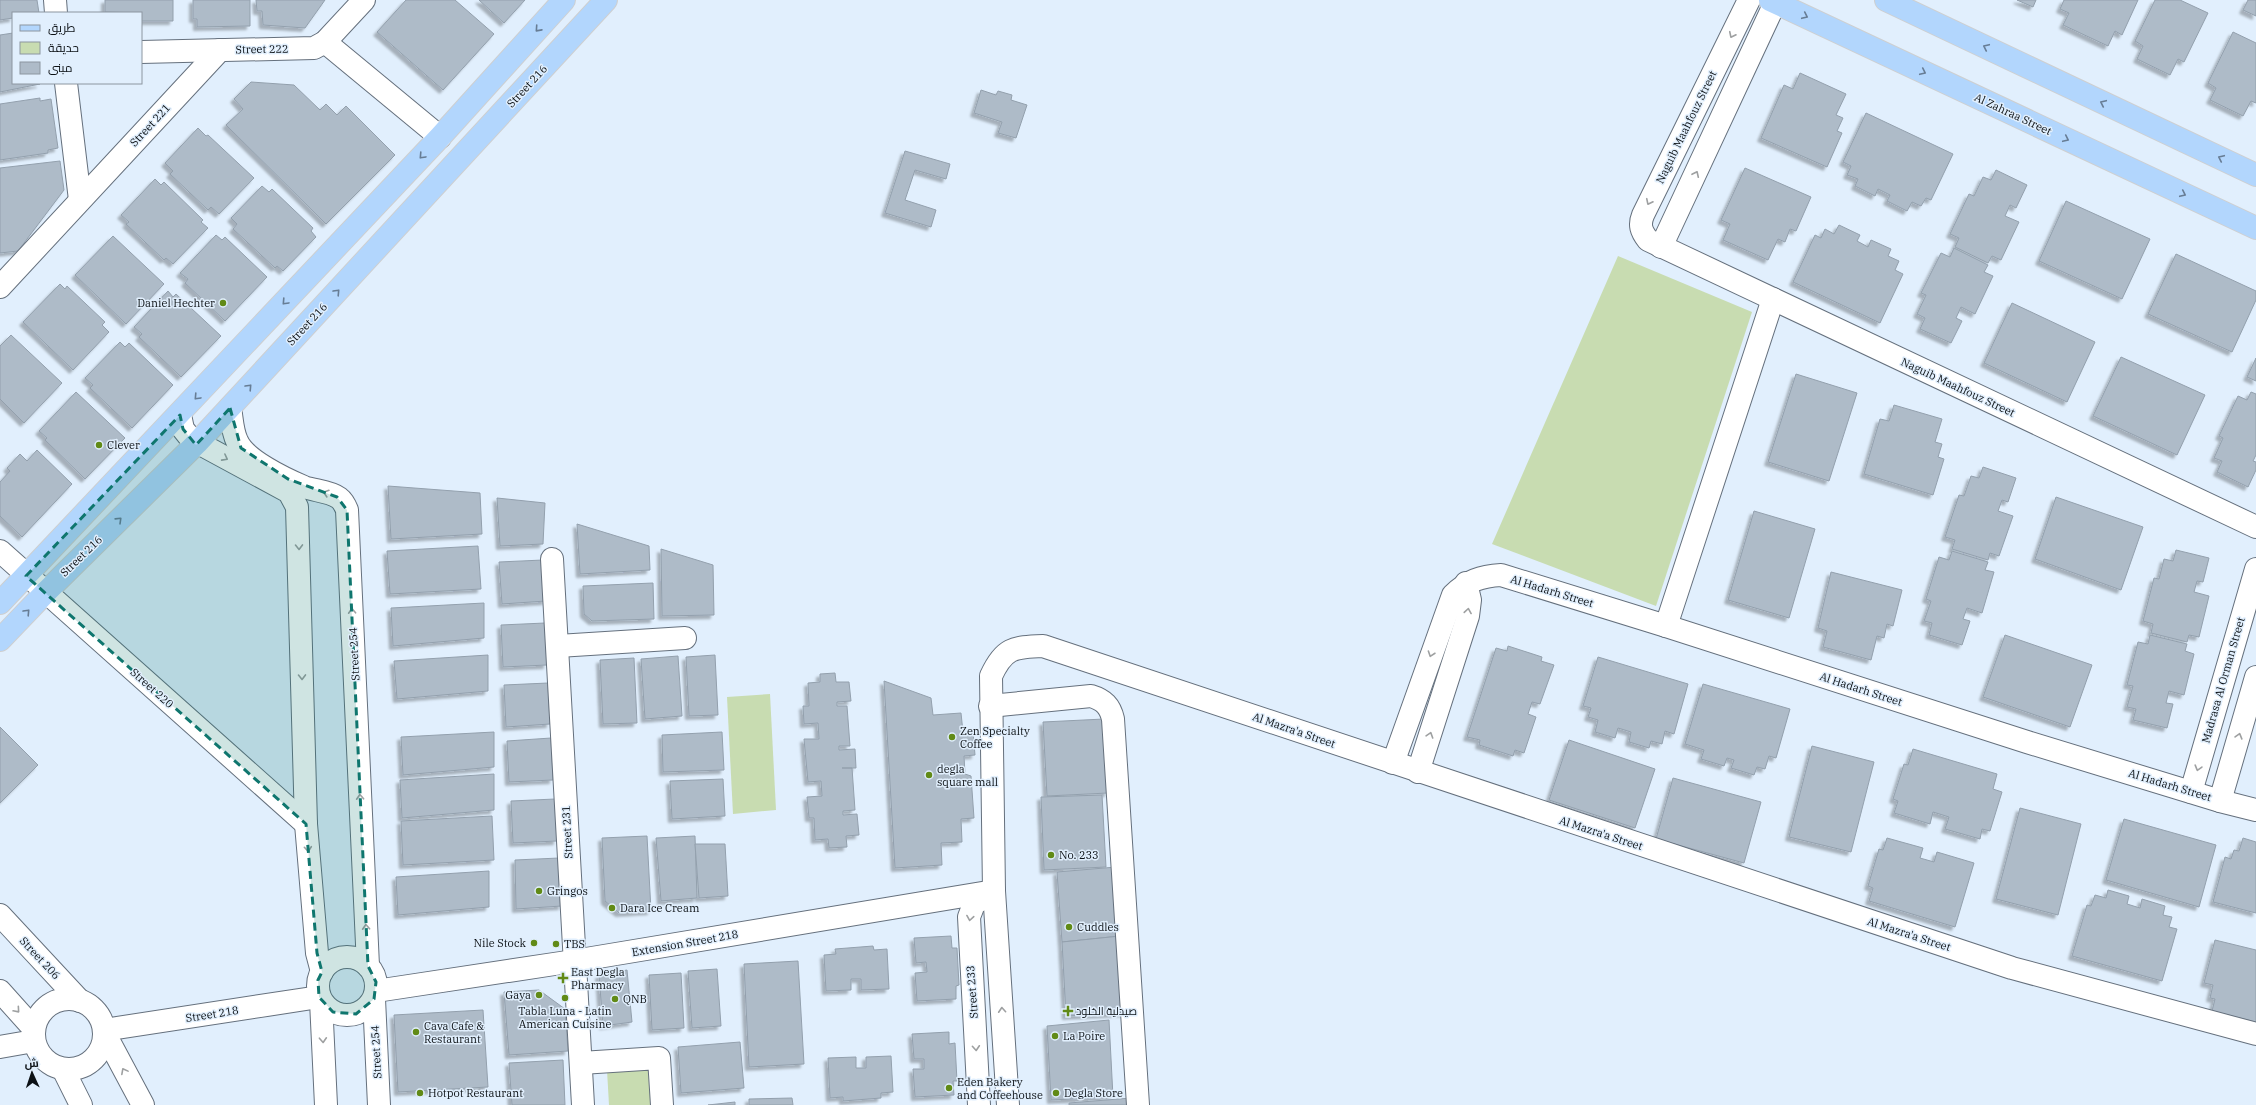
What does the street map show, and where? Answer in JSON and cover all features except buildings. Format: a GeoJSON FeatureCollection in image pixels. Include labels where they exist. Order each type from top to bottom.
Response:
{"type":"FeatureCollection","features":[{"type":"Feature","properties":{"kind":"main road"},"geometry":{"type":"LineString","coordinates":[[0,603],[180,415],[440,137],[564,0]]}},
{"type":"Feature","properties":{"kind":"main road","name":"Street 216"},"geometry":{"type":"LineString","coordinates":[[0,640],[45,592],[197,443],[606,0]]}},
{"type":"Feature","properties":{"kind":"main road"},"geometry":{"type":"LineString","coordinates":[[1886,0],[2256,175]]}},
{"type":"Feature","properties":{"kind":"main road","name":"Al Zahraa Street"},"geometry":{"type":"LineString","coordinates":[[1773,1],[2256,228]]}},
{"type":"Feature","properties":{"kind":"street"},"geometry":{"type":"LineString","coordinates":[[54,0],[56,12]]}},
{"type":"Feature","properties":{"kind":"street","name":"Street 222"},"geometry":{"type":"LineString","coordinates":[[142,52],[308,49],[320,46],[325,42],[364,0]]}},
{"type":"Feature","properties":{"kind":"street","name":"Naguib Maahfouz Street"},"geometry":{"type":"LineString","coordinates":[[1749,0],[1643,214],[1640,223],[1642,232],[1648,240],[2256,526]]}},
{"type":"Feature","properties":{"kind":"street"},"geometry":{"type":"LineString","coordinates":[[1661,247],[1773,1]]}},
{"type":"Feature","properties":{"kind":"street"},"geometry":{"type":"LineString","coordinates":[[325,42],[440,137]]}},
{"type":"Feature","properties":{"kind":"street","name":"Street 221"},"geometry":{"type":"LineString","coordinates":[[0,287],[220,50]]}},
{"type":"Feature","properties":{"kind":"street"},"geometry":{"type":"LineString","coordinates":[[66,84],[80,200]]}},
{"type":"Feature","properties":{"kind":"street"},"geometry":{"type":"LineString","coordinates":[[1666,626],[1773,299]]}},
{"type":"Feature","properties":{"kind":"street","name":"Street 254"},"geometry":{"type":"LineString","coordinates":[[230,408],[235,434],[241,448],[255,460],[288,479],[304,487],[337,497],[343,502],[347,510],[368,966]]}},
{"type":"Feature","properties":{"kind":"street"},"geometry":{"type":"LineString","coordinates":[[180,415],[186,435],[197,443],[290,492],[296,501],[306,824],[317,953],[322,972]]}},
{"type":"Feature","properties":{"kind":"street","name":"Street 220"},"geometry":{"type":"LineString","coordinates":[[0,552],[306,824]]}},
{"type":"Feature","properties":{"kind":"street","name":"Street 231"},"geometry":{"type":"LineString","coordinates":[[552,559],[583,1105]]}},
{"type":"Feature","properties":{"kind":"street","name":"Madrasa Al Orman Street"},"geometry":{"type":"LineString","coordinates":[[2191,792],[2256,569]]}},
{"type":"Feature","properties":{"kind":"street","name":"Al Hadarh Street"},"geometry":{"type":"LineString","coordinates":[[1392,763],[1453,595],[1466,584],[1483,576],[1501,575],[1666,626],[2027,742],[2220,801],[2256,810]]}},
{"type":"Feature","properties":{"kind":"street"},"geometry":{"type":"LineString","coordinates":[[1418,772],[1468,616],[1470,600],[1466,584]]}},
{"type":"Feature","properties":{"kind":"street"},"geometry":{"type":"LineString","coordinates":[[558,646],[685,638]]}},
{"type":"Feature","properties":{"kind":"street","name":"Al Mazra'a Street"},"geometry":{"type":"LineString","coordinates":[[990,706],[991,676],[999,659],[1016,647],[1043,646],[1418,772],[2012,968],[2256,1034]]}},
{"type":"Feature","properties":{"kind":"street"},"geometry":{"type":"LineString","coordinates":[[2220,801],[2256,677]]}},
{"type":"Feature","properties":{"kind":"street"},"geometry":{"type":"LineString","coordinates":[[1008,1105],[994,891],[990,706],[1091,696],[1106,703],[1111,710],[1138,1105]]}},
{"type":"Feature","properties":{"kind":"street","name":"Extension Street 218"},"geometry":{"type":"LineString","coordinates":[[375,995],[994,891]]}},
{"type":"Feature","properties":{"kind":"street","name":"Street 233"},"geometry":{"type":"LineString","coordinates":[[979,1105],[969,917],[974,904],[994,891]]}},
{"type":"Feature","properties":{"kind":"street","name":"Street 206"},"geometry":{"type":"LineString","coordinates":[[0,915],[80,1000]]}},
{"type":"Feature","properties":{"kind":"street"},"geometry":{"type":"LineString","coordinates":[[320,999],[333,1012],[348,1016],[363,1011],[375,995],[376,982],[368,966],[357,959],[343,957],[331,962],[322,972],[318,980],[326,1105]]}},
{"type":"Feature","properties":{"kind":"street"},"geometry":{"type":"LineString","coordinates":[[0,991],[34,1035],[44,1060],[63,1069],[75,1068],[87,1064],[97,1056],[102,1044],[104,1031]]}},
{"type":"Feature","properties":{"kind":"street","name":"Street 254"},"geometry":{"type":"LineString","coordinates":[[375,995],[379,1105]]}},
{"type":"Feature","properties":{"kind":"street","name":"Street 218"},"geometry":{"type":"LineString","coordinates":[[104,1031],[320,999]]}},
{"type":"Feature","properties":{"kind":"street"},"geometry":{"type":"LineString","coordinates":[[34,1035],[42,1010],[50,1004],[60,1000],[80,1000],[96,1012],[104,1031],[143,1105]]}},
{"type":"Feature","properties":{"kind":"street"},"geometry":{"type":"LineString","coordinates":[[0,1047],[34,1035]]}},
{"type":"Feature","properties":{"kind":"street"},"geometry":{"type":"LineString","coordinates":[[580,1063],[659,1058],[662,1105]]}},
{"type":"Feature","properties":{"kind":"street"},"geometry":{"type":"LineString","coordinates":[[63,1069],[81,1105]]}},
{"type":"Feature","properties":{"kind":"highlighted area"},"geometry":{"type":"Polygon","coordinates":[[[230,408],[241,448],[288,479],[337,497],[347,510],[368,966],[376,982],[374,999],[356,1014],[333,1012],[319,997],[318,980],[322,972],[317,953],[306,824],[26,576],[180,415],[183,429],[196,445],[230,408]]]}},
{"type":"Feature","properties":{"kind":"green space"},"geometry":{"type":"Polygon","coordinates":[[[1618,256],[1752,312],[1656,606],[1492,544],[1618,256]]]}},
{"type":"Feature","properties":{"kind":"green space"},"geometry":{"type":"Polygon","coordinates":[[[770,694],[776,810],[733,814],[727,697],[770,694]]]}},
{"type":"Feature","properties":{"kind":"green space"},"geometry":{"type":"Polygon","coordinates":[[[655,1068],[657,1105],[609,1105],[607,1070],[655,1068]]]}},
{"type":"Feature","properties":{"kind":"place","name":"Daniel Hechter"},"geometry":{"type":"Point","coordinates":[223,303]}},
{"type":"Feature","properties":{"kind":"place","name":"Clever"},"geometry":{"type":"Point","coordinates":[99,445]}},
{"type":"Feature","properties":{"kind":"place","name":"Zen Specialty Coffee"},"geometry":{"type":"Point","coordinates":[952,737]}},
{"type":"Feature","properties":{"kind":"place","name":"degla square mall"},"geometry":{"type":"Point","coordinates":[929,775]}},
{"type":"Feature","properties":{"kind":"place","name":"No. 233"},"geometry":{"type":"Point","coordinates":[1051,855]}},
{"type":"Feature","properties":{"kind":"place","name":"Gringos"},"geometry":{"type":"Point","coordinates":[539,891]}},
{"type":"Feature","properties":{"kind":"place","name":"Dara Ice Cream"},"geometry":{"type":"Point","coordinates":[612,908]}},
{"type":"Feature","properties":{"kind":"place","name":"Cuddles"},"geometry":{"type":"Point","coordinates":[1069,927]}},
{"type":"Feature","properties":{"kind":"place","name":"Nile Stock"},"geometry":{"type":"Point","coordinates":[534,943]}},
{"type":"Feature","properties":{"kind":"place","name":"TBS"},"geometry":{"type":"Point","coordinates":[556,944]}},
{"type":"Feature","properties":{"kind":"place","name":"East Degla Pharmacy"},"geometry":{"type":"Point","coordinates":[563,978]}},
{"type":"Feature","properties":{"kind":"place","name":"Gaya"},"geometry":{"type":"Point","coordinates":[539,995]}},
{"type":"Feature","properties":{"kind":"place","name":"Tabla Luna - Latin American Cuisine"},"geometry":{"type":"Point","coordinates":[565,998]}},
{"type":"Feature","properties":{"kind":"place","name":"QNB"},"geometry":{"type":"Point","coordinates":[615,999]}},
{"type":"Feature","properties":{"kind":"place","name":"صيدلية الخلود"},"geometry":{"type":"Point","coordinates":[1068,1011]}},
{"type":"Feature","properties":{"kind":"place","name":"Cava Cafe & Restaurant"},"geometry":{"type":"Point","coordinates":[416,1032]}},
{"type":"Feature","properties":{"kind":"place","name":"La Poire"},"geometry":{"type":"Point","coordinates":[1055,1036]}},
{"type":"Feature","properties":{"kind":"place","name":"Eden Bakery and Coffeehouse"},"geometry":{"type":"Point","coordinates":[949,1088]}},
{"type":"Feature","properties":{"kind":"place","name":"Hotpot Restaurant"},"geometry":{"type":"Point","coordinates":[420,1093]}},
{"type":"Feature","properties":{"kind":"place","name":"Degla Store"},"geometry":{"type":"Point","coordinates":[1056,1093]}}]}
